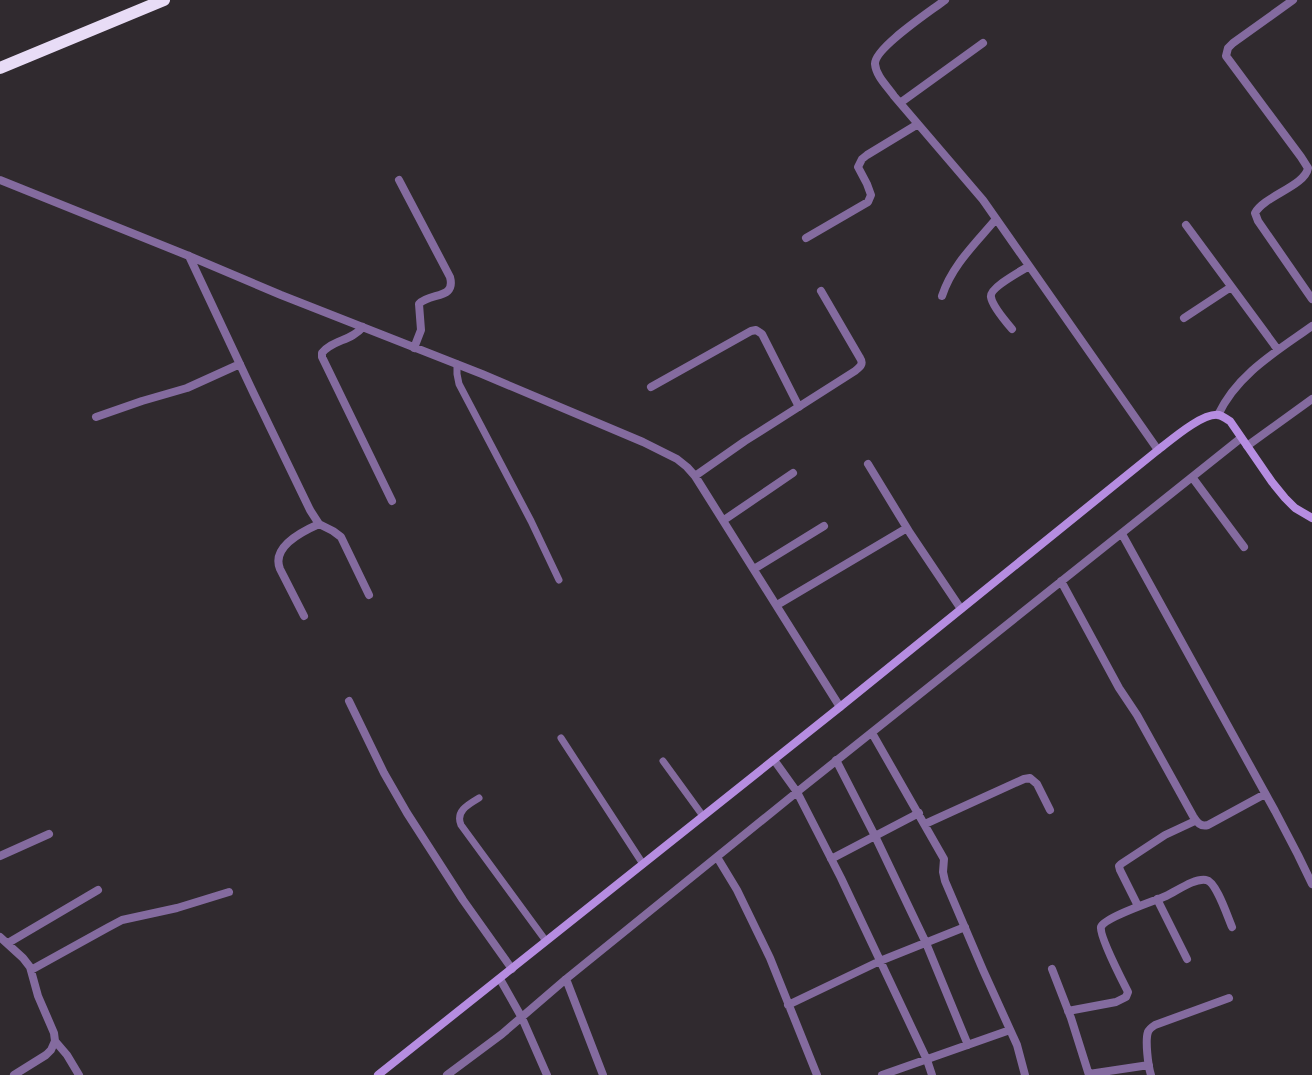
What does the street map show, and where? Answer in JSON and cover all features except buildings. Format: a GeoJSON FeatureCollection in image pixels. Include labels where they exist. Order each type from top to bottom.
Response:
{"type":"FeatureCollection","features":[{"type":"Feature","properties":{"kind":"highway"},"geometry":{"type":"LineString","coordinates":[[0,68],[164,0]]}},
{"type":"Feature","properties":{"kind":"street"},"geometry":{"type":"LineString","coordinates":[[1293,0],[1234,43],[1226,53],[1226,56],[1308,168],[1303,177],[1262,205],[1255,213],[1256,217],[1312,299]]}},
{"type":"Feature","properties":{"kind":"street"},"geometry":{"type":"LineString","coordinates":[[943,1],[886,45],[877,54],[875,62],[876,69],[881,79],[900,103],[984,200],[1158,450]]}},
{"type":"Feature","properties":{"kind":"street"},"geometry":{"type":"LineString","coordinates":[[900,103],[983,43]]}},
{"type":"Feature","properties":{"kind":"street"},"geometry":{"type":"LineString","coordinates":[[806,238],[868,202],[871,195],[859,170],[859,163],[867,155],[918,124]]}},
{"type":"Feature","properties":{"kind":"street"},"geometry":{"type":"LineString","coordinates":[[0,180],[189,256],[281,295],[457,364],[665,452],[687,467],[695,476],[840,707]]}},
{"type":"Feature","properties":{"kind":"street"},"geometry":{"type":"LineString","coordinates":[[399,180],[450,277],[451,283],[451,287],[446,293],[426,299],[419,304],[421,330],[414,348]]}},
{"type":"Feature","properties":{"kind":"street"},"geometry":{"type":"LineString","coordinates":[[942,296],[946,283],[952,272],[996,219]]}},
{"type":"Feature","properties":{"kind":"street"},"geometry":{"type":"LineString","coordinates":[[1186,225],[1278,350]]}},
{"type":"Feature","properties":{"kind":"street"},"geometry":{"type":"LineString","coordinates":[[189,256],[310,510],[319,524],[333,530],[341,537],[369,595]]}},
{"type":"Feature","properties":{"kind":"street"},"geometry":{"type":"LineString","coordinates":[[1012,329],[993,303],[990,296],[991,292],[1029,266]]}},
{"type":"Feature","properties":{"kind":"street"},"geometry":{"type":"LineString","coordinates":[[1184,318],[1231,287]]}},
{"type":"Feature","properties":{"kind":"street"},"geometry":{"type":"LineString","coordinates":[[695,476],[745,441],[854,371],[862,363],[821,291]]}},
{"type":"Feature","properties":{"kind":"street"},"geometry":{"type":"LineString","coordinates":[[1218,415],[1226,399],[1239,383],[1260,363],[1312,326]]}},
{"type":"Feature","properties":{"kind":"street"},"geometry":{"type":"LineString","coordinates":[[363,327],[353,336],[328,347],[322,353],[322,357],[392,501]]}},
{"type":"Feature","properties":{"kind":"street"},"geometry":{"type":"LineString","coordinates":[[651,387],[751,331],[756,330],[762,334],[799,407]]}},
{"type":"Feature","properties":{"kind":"street"},"geometry":{"type":"LineString","coordinates":[[96,417],[142,401],[187,388],[240,364]]}},
{"type":"Feature","properties":{"kind":"street"},"geometry":{"type":"LineString","coordinates":[[1247,446],[1312,399]]}},
{"type":"Feature","properties":{"kind":"street"},"geometry":{"type":"LineString","coordinates":[[378,1075],[774,760],[1158,450],[1198,421],[1209,416],[1218,415],[1230,421],[1284,498],[1295,508],[1312,518]]}},
{"type":"Feature","properties":{"kind":"street"},"geometry":{"type":"LineString","coordinates":[[447,1075],[522,1018],[566,979],[836,760],[1241,438]]}},
{"type":"Feature","properties":{"kind":"street"},"geometry":{"type":"LineString","coordinates":[[868,464],[907,528],[961,609]]}},
{"type":"Feature","properties":{"kind":"street"},"geometry":{"type":"LineString","coordinates":[[724,520],[793,473]]}},
{"type":"Feature","properties":{"kind":"street"},"geometry":{"type":"LineString","coordinates":[[1192,478],[1244,547]]}},
{"type":"Feature","properties":{"kind":"street"},"geometry":{"type":"LineString","coordinates":[[304,616],[280,569],[278,561],[280,553],[296,536],[301,532],[319,524]]}},
{"type":"Feature","properties":{"kind":"street"},"geometry":{"type":"LineString","coordinates":[[754,569],[824,526]]}},
{"type":"Feature","properties":{"kind":"street"},"geometry":{"type":"LineString","coordinates":[[777,606],[907,528]]}},
{"type":"Feature","properties":{"kind":"street"},"geometry":{"type":"LineString","coordinates":[[1122,534],[1265,794],[1312,884]]}},
{"type":"Feature","properties":{"kind":"street"},"geometry":{"type":"LineString","coordinates":[[1061,581],[1119,688],[1137,714],[1196,820],[1201,826],[1208,825],[1265,794]]}},
{"type":"Feature","properties":{"kind":"street"},"geometry":{"type":"LineString","coordinates":[[349,701],[384,773],[407,813],[463,900],[512,969]]}},
{"type":"Feature","properties":{"kind":"street"},"geometry":{"type":"LineString","coordinates":[[872,732],[944,859],[943,872],[945,881],[1017,1045],[1025,1075]]}},
{"type":"Feature","properties":{"kind":"street"},"geometry":{"type":"LineString","coordinates":[[774,760],[797,792],[831,859],[927,1060],[932,1075]]}},
{"type":"Feature","properties":{"kind":"street"},"geometry":{"type":"LineString","coordinates":[[836,760],[875,836],[926,943],[968,1045]]}},
{"type":"Feature","properties":{"kind":"street"},"geometry":{"type":"LineString","coordinates":[[925,824],[1024,779],[1030,778],[1037,784],[1050,810]]}},
{"type":"Feature","properties":{"kind":"street"},"geometry":{"type":"LineString","coordinates":[[831,859],[919,813]]}},
{"type":"Feature","properties":{"kind":"street"},"geometry":{"type":"LineString","coordinates":[[1138,906],[1119,866],[1165,835],[1196,820]]}},
{"type":"Feature","properties":{"kind":"street"},"geometry":{"type":"LineString","coordinates":[[0,856],[49,834]]}},
{"type":"Feature","properties":{"kind":"street"},"geometry":{"type":"LineString","coordinates":[[717,857],[737,890],[770,958],[817,1075]]}},
{"type":"Feature","properties":{"kind":"street"},"geometry":{"type":"LineString","coordinates":[[1068,1011],[1116,1002],[1123,1000],[1126,997],[1128,992],[1107,948],[1101,931],[1102,927],[1109,920],[1192,883],[1206,880],[1210,882],[1216,891],[1232,927]]}},
{"type":"Feature","properties":{"kind":"street"},"geometry":{"type":"LineString","coordinates":[[8,943],[98,890]]}},
{"type":"Feature","properties":{"kind":"street"},"geometry":{"type":"LineString","coordinates":[[31,970],[122,920],[178,908],[229,892]]}},
{"type":"Feature","properties":{"kind":"street"},"geometry":{"type":"LineString","coordinates":[[1157,899],[1187,959]]}},
{"type":"Feature","properties":{"kind":"street"},"geometry":{"type":"LineString","coordinates":[[788,1005],[880,961],[965,927]]}},
{"type":"Feature","properties":{"kind":"street"},"geometry":{"type":"LineString","coordinates":[[0,937],[23,958],[31,970],[38,996],[54,1033],[55,1041],[51,1050],[46,1055],[14,1075]]}},
{"type":"Feature","properties":{"kind":"street"},"geometry":{"type":"LineString","coordinates":[[1052,969],[1089,1074],[1149,1065]]}},
{"type":"Feature","properties":{"kind":"street"},"geometry":{"type":"LineString","coordinates":[[500,979],[522,1018],[547,1075]]}},
{"type":"Feature","properties":{"kind":"street"},"geometry":{"type":"LineString","coordinates":[[566,979],[603,1075]]}},
{"type":"Feature","properties":{"kind":"street"},"geometry":{"type":"LineString","coordinates":[[1150,1075],[1147,1033],[1150,1028],[1229,998]]}},
{"type":"Feature","properties":{"kind":"street"},"geometry":{"type":"LineString","coordinates":[[882,1075],[1010,1030]]}},
{"type":"Feature","properties":{"kind":"street"},"geometry":{"type":"LineString","coordinates":[[55,1041],[68,1055],[79,1075]]}},
{"type":"Feature","properties":{"kind":"lane"},"geometry":{"type":"LineString","coordinates":[[457,364],[459,384],[531,521],[560,580]]}},
{"type":"Feature","properties":{"kind":"lane"},"geometry":{"type":"LineString","coordinates":[[560,738],[643,864]]}},
{"type":"Feature","properties":{"kind":"lane"},"geometry":{"type":"LineString","coordinates":[[663,761],[703,816]]}},
{"type":"Feature","properties":{"kind":"lane"},"geometry":{"type":"LineString","coordinates":[[479,798],[462,810],[459,815],[461,825],[546,941]]}}]}
